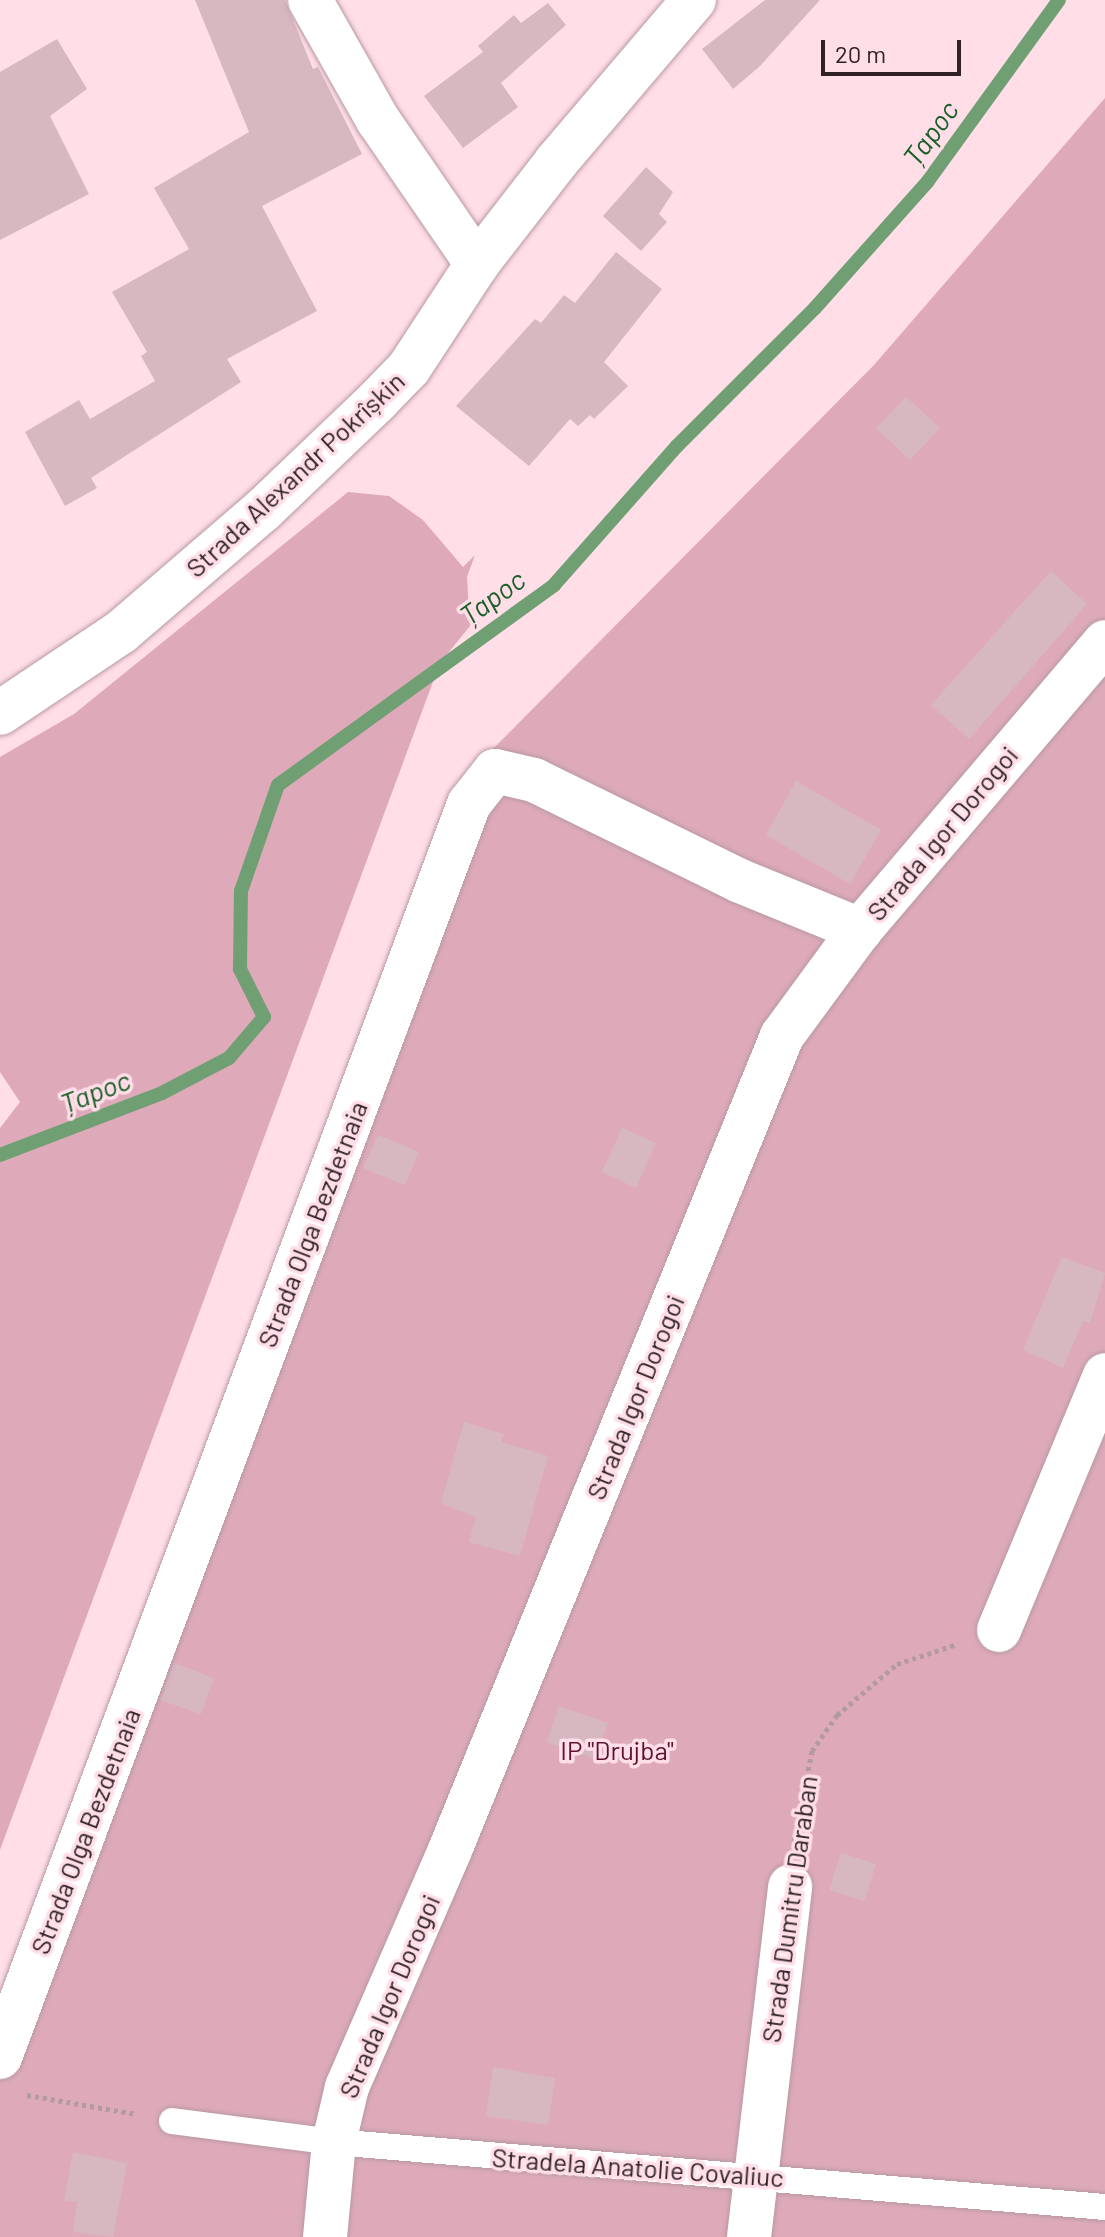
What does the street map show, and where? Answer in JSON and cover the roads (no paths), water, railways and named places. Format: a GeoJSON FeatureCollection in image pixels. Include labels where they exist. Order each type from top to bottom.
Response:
{"type":"FeatureCollection","features":[{"type":"Feature","properties":{"kind":"street"},"geometry":{"type":"LineString","coordinates":[[310,0],[378,120],[477,264]]}},
{"type":"Feature","properties":{"kind":"street","name":"Strada Alexandr Pokrîșkin"},"geometry":{"type":"LineString","coordinates":[[0,713],[121,632],[320,457],[409,368],[477,264],[694,0]]}},
{"type":"Feature","properties":{"kind":"street","name":"Strada Igor Dorogoi"},"geometry":{"type":"LineString","coordinates":[[325,2237],[334,2142],[347,2087],[450,1850],[782,1036],[860,930],[1105,642]]}},
{"type":"Feature","properties":{"kind":"street","name":"Strada Olga Bezdetnaia"},"geometry":{"type":"LineString","coordinates":[[7,2075],[469,804],[495,771],[534,780],[740,881],[860,930]]}},
{"type":"Feature","properties":{"kind":"street"},"geometry":{"type":"LineString","coordinates":[[999,1630],[1105,1375]]}},
{"type":"Feature","properties":{"kind":"street","name":"Strada Dumitru Daraban"},"geometry":{"type":"LineString","coordinates":[[749,2237],[753,2180],[790,1886]]}},
{"type":"Feature","properties":{"kind":"lane","name":"Stradela Anatolie Covaliuc"},"geometry":{"type":"LineString","coordinates":[[172,2121],[334,2142],[753,2180],[797,2179],[1105,2207]]}},
{"type":"Feature","properties":{"kind":"waterway","name":"Țapoc"},"geometry":{"type":"LineString","coordinates":[[0,1155],[162,1093],[229,1058],[264,1017],[240,969],[241,891],[278,785],[554,585],[677,446],[815,308],[928,181],[1059,0]]}},
{"type":"Feature","properties":{"kind":"park label","name":"IP \"Drujba\""},"geometry":{"type":"Point","coordinates":[617,1750]}}]}
